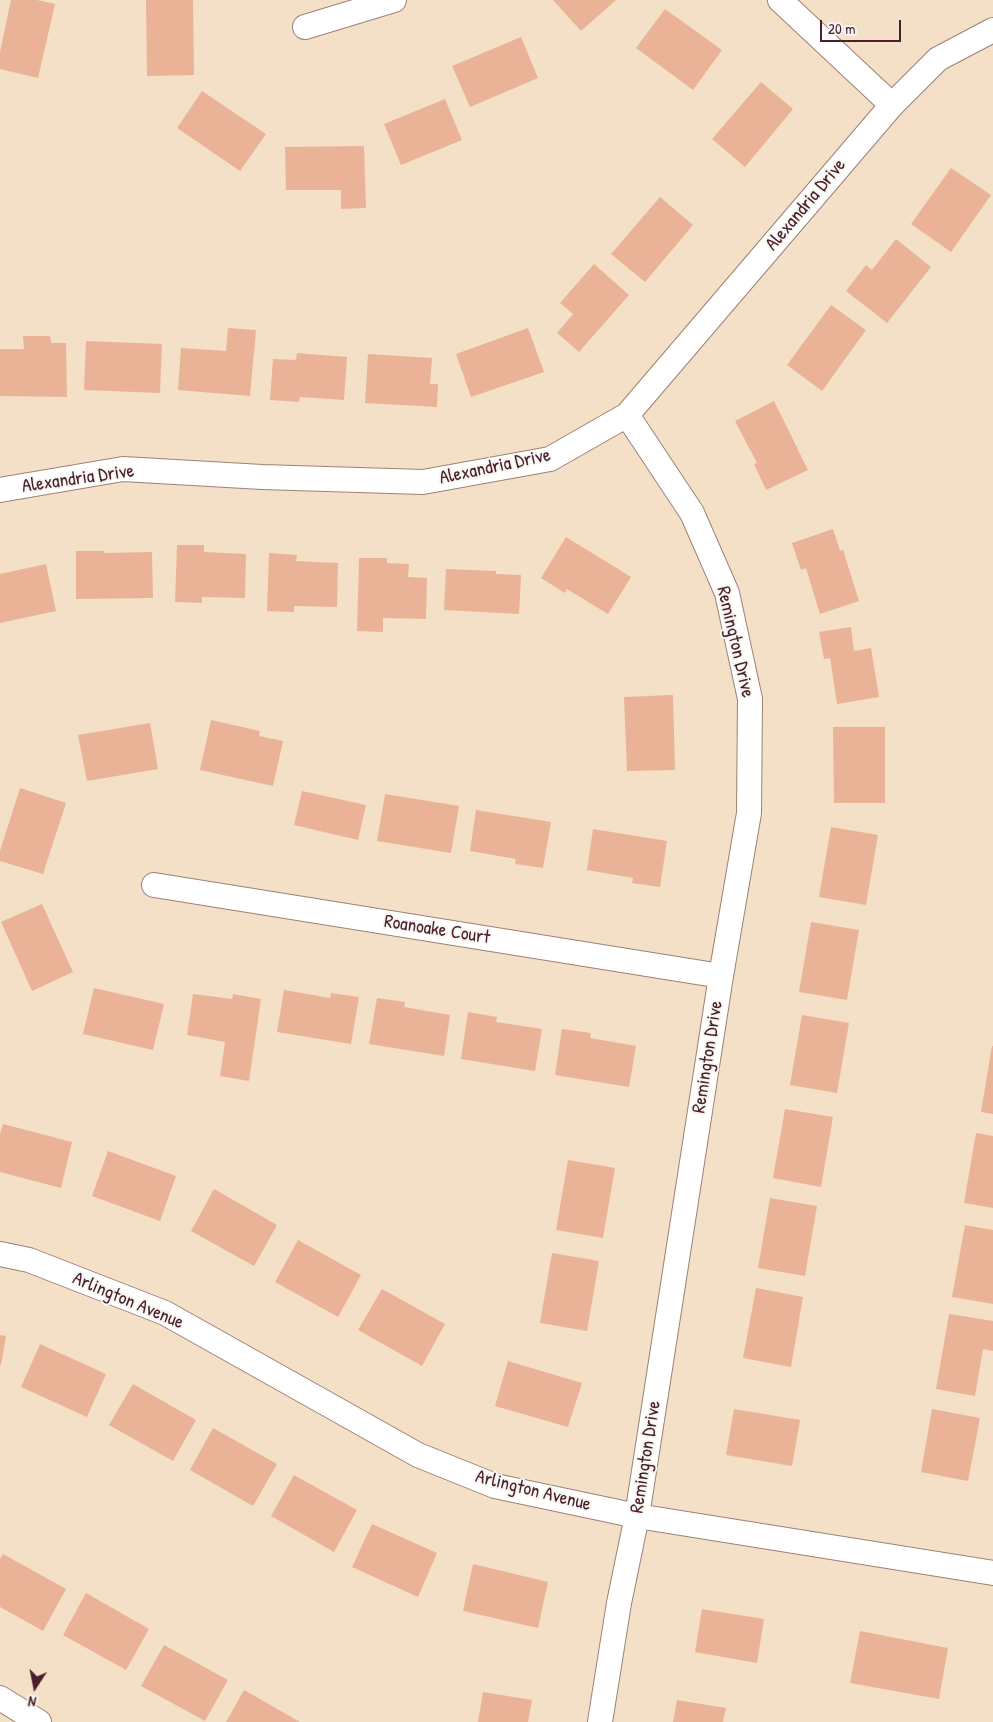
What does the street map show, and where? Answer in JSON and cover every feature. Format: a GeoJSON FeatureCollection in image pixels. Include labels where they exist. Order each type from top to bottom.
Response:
{"type":"FeatureCollection","features":[{"type":"Feature","properties":{"kind":"street"},"geometry":{"type":"LineString","coordinates":[[305,27],[394,0]]}},
{"type":"Feature","properties":{"kind":"street"},"geometry":{"type":"LineString","coordinates":[[780,0],[892,105]]}},
{"type":"Feature","properties":{"kind":"street","name":"Alexandria Drive"},"geometry":{"type":"LineString","coordinates":[[0,490],[123,470],[423,482],[550,459],[627,415],[892,105],[938,59],[993,30]]}},
{"type":"Feature","properties":{"kind":"street","name":"Remington Drive"},"geometry":{"type":"LineString","coordinates":[[600,1722],[619,1603],[636,1516],[720,976],[749,813],[750,699],[728,593],[692,513],[627,415]]}},
{"type":"Feature","properties":{"kind":"street","name":"Roanoake Court"},"geometry":{"type":"LineString","coordinates":[[154,884],[720,976]]}},
{"type":"Feature","properties":{"kind":"street","name":"Arlington Avenue"},"geometry":{"type":"LineString","coordinates":[[0,1254],[29,1260],[165,1312],[418,1455],[495,1486],[636,1516],[993,1573]]}},
{"type":"Feature","properties":{"kind":"street"},"geometry":{"type":"LineString","coordinates":[[0,1698],[39,1722]]}},
{"type":"Feature","properties":{"kind":"building"},"geometry":{"type":"Polygon","coordinates":[[[11,0],[37,0],[55,4],[38,78],[0,69],[0,52],[11,0]]]}},
{"type":"Feature","properties":{"kind":"building"},"geometry":{"type":"Polygon","coordinates":[[[146,0],[193,0],[194,75],[147,76],[146,0]]]}},
{"type":"Feature","properties":{"kind":"building"},"geometry":{"type":"Polygon","coordinates":[[[553,0],[616,0],[581,31],[553,0]]]}},
{"type":"Feature","properties":{"kind":"building"},"geometry":{"type":"Polygon","coordinates":[[[665,9],[722,50],[693,90],[636,48],[665,9]]]}},
{"type":"Feature","properties":{"kind":"building"},"geometry":{"type":"Polygon","coordinates":[[[521,37],[538,78],[470,107],[452,66],[521,37]]]}},
{"type":"Feature","properties":{"kind":"building"},"geometry":{"type":"Polygon","coordinates":[[[761,82],[793,109],[745,167],[712,139],[761,82]]]}},
{"type":"Feature","properties":{"kind":"building"},"geometry":{"type":"Polygon","coordinates":[[[202,91],[266,134],[240,171],[177,128],[202,91]]]}},
{"type":"Feature","properties":{"kind":"building"},"geometry":{"type":"Polygon","coordinates":[[[445,99],[462,140],[401,165],[384,124],[445,99]]]}},
{"type":"Feature","properties":{"kind":"building"},"geometry":{"type":"Polygon","coordinates":[[[364,146],[366,208],[341,209],[341,190],[286,190],[285,147],[364,146]]]}},
{"type":"Feature","properties":{"kind":"building"},"geometry":{"type":"Polygon","coordinates":[[[951,168],[991,195],[951,252],[911,224],[951,168]]]}},
{"type":"Feature","properties":{"kind":"building"},"geometry":{"type":"Polygon","coordinates":[[[660,197],[693,225],[645,282],[611,254],[660,197]]]}},
{"type":"Feature","properties":{"kind":"building"},"geometry":{"type":"Polygon","coordinates":[[[896,239],[931,267],[887,323],[846,291],[866,265],[872,270],[896,239]]]}},
{"type":"Feature","properties":{"kind":"building"},"geometry":{"type":"Polygon","coordinates":[[[594,264],[629,295],[579,352],[557,333],[573,314],[560,303],[594,264]]]}},
{"type":"Feature","properties":{"kind":"building"},"geometry":{"type":"Polygon","coordinates":[[[831,305],[866,330],[822,391],[787,365],[831,305]]]}},
{"type":"Feature","properties":{"kind":"building"},"geometry":{"type":"Polygon","coordinates":[[[228,328],[256,330],[250,396],[178,390],[181,348],[226,351],[228,328]]]}},
{"type":"Feature","properties":{"kind":"building"},"geometry":{"type":"Polygon","coordinates":[[[528,328],[544,372],[471,397],[456,354],[528,328]]]}},
{"type":"Feature","properties":{"kind":"building"},"geometry":{"type":"Polygon","coordinates":[[[23,336],[50,336],[51,343],[66,343],[67,397],[0,396],[0,349],[24,349],[23,336]]]}},
{"type":"Feature","properties":{"kind":"building"},"geometry":{"type":"Polygon","coordinates":[[[86,341],[162,344],[160,393],[84,390],[86,341]]]}},
{"type":"Feature","properties":{"kind":"building"},"geometry":{"type":"Polygon","coordinates":[[[297,353],[347,357],[344,400],[300,397],[299,402],[270,400],[273,359],[296,360],[297,353]]]}},
{"type":"Feature","properties":{"kind":"building"},"geometry":{"type":"Polygon","coordinates":[[[368,354],[432,358],[430,384],[438,384],[437,407],[365,403],[368,354]]]}},
{"type":"Feature","properties":{"kind":"building"},"geometry":{"type":"Polygon","coordinates":[[[774,401],[808,470],[766,490],[754,464],[757,463],[735,421],[774,401]]]}},
{"type":"Feature","properties":{"kind":"building"},"geometry":{"type":"Polygon","coordinates":[[[833,529],[840,551],[843,550],[859,601],[820,614],[806,568],[801,570],[792,543],[833,529]]]}},
{"type":"Feature","properties":{"kind":"building"},"geometry":{"type":"Polygon","coordinates":[[[566,537],[631,577],[608,614],[567,589],[565,593],[541,578],[566,537]]]}},
{"type":"Feature","properties":{"kind":"building"},"geometry":{"type":"Polygon","coordinates":[[[177,545],[204,545],[204,552],[246,554],[245,598],[202,597],[202,603],[175,602],[177,545]]]}},
{"type":"Feature","properties":{"kind":"building"},"geometry":{"type":"Polygon","coordinates":[[[76,551],[104,551],[104,553],[152,552],[153,598],[76,599],[76,551]]]}},
{"type":"Feature","properties":{"kind":"building"},"geometry":{"type":"Polygon","coordinates":[[[269,553],[297,555],[296,561],[338,563],[337,607],[294,606],[294,612],[267,611],[269,553]]]}},
{"type":"Feature","properties":{"kind":"building"},"geometry":{"type":"Polygon","coordinates":[[[359,558],[387,558],[387,563],[409,564],[408,577],[427,578],[426,619],[383,618],[383,632],[357,631],[359,558]]]}},
{"type":"Feature","properties":{"kind":"building"},"geometry":{"type":"Polygon","coordinates":[[[46,564],[56,611],[0,623],[0,574],[46,564]]]}},
{"type":"Feature","properties":{"kind":"building"},"geometry":{"type":"Polygon","coordinates":[[[446,569],[496,571],[496,574],[521,575],[519,614],[444,610],[446,569]]]}},
{"type":"Feature","properties":{"kind":"building"},"geometry":{"type":"Polygon","coordinates":[[[851,627],[854,651],[871,648],[879,697],[837,704],[830,658],[824,659],[819,632],[851,627]]]}},
{"type":"Feature","properties":{"kind":"building"},"geometry":{"type":"Polygon","coordinates":[[[673,695],[675,770],[627,771],[624,697],[673,695]]]}},
{"type":"Feature","properties":{"kind":"building"},"geometry":{"type":"Polygon","coordinates":[[[211,720],[260,731],[259,736],[283,741],[273,786],[200,770],[211,720]]]}},
{"type":"Feature","properties":{"kind":"building"},"geometry":{"type":"Polygon","coordinates":[[[150,723],[158,769],[87,781],[78,735],[150,723]]]}},
{"type":"Feature","properties":{"kind":"building"},"geometry":{"type":"Polygon","coordinates":[[[833,727],[885,727],[885,803],[834,803],[833,727]]]}},
{"type":"Feature","properties":{"kind":"building"},"geometry":{"type":"Polygon","coordinates":[[[20,788],[66,803],[43,874],[0,861],[0,851],[20,788]]]}},
{"type":"Feature","properties":{"kind":"building"},"geometry":{"type":"Polygon","coordinates":[[[302,791],[366,805],[358,840],[294,825],[302,791]]]}},
{"type":"Feature","properties":{"kind":"building"},"geometry":{"type":"Polygon","coordinates":[[[385,794],[459,806],[451,853],[377,841],[385,794]]]}},
{"type":"Feature","properties":{"kind":"building"},"geometry":{"type":"Polygon","coordinates":[[[476,810],[551,822],[543,868],[515,864],[516,859],[470,851],[476,810]]]}},
{"type":"Feature","properties":{"kind":"building"},"geometry":{"type":"Polygon","coordinates":[[[831,827],[878,835],[866,905],[819,897],[831,827]]]}},
{"type":"Feature","properties":{"kind":"building"},"geometry":{"type":"Polygon","coordinates":[[[593,829],[667,841],[660,887],[632,883],[633,878],[587,870],[593,829]]]}},
{"type":"Feature","properties":{"kind":"building"},"geometry":{"type":"Polygon","coordinates":[[[42,904],[73,972],[32,991],[1,922],[42,904]]]}},
{"type":"Feature","properties":{"kind":"building"},"geometry":{"type":"Polygon","coordinates":[[[811,922],[859,930],[847,1000],[799,992],[811,922]]]}},
{"type":"Feature","properties":{"kind":"building"},"geometry":{"type":"Polygon","coordinates":[[[94,988],[164,1004],[153,1050],[83,1034],[94,988]]]}},
{"type":"Feature","properties":{"kind":"building"},"geometry":{"type":"Polygon","coordinates":[[[284,990],[330,998],[331,993],[359,997],[351,1044],[277,1032],[284,990]]]}},
{"type":"Feature","properties":{"kind":"building"},"geometry":{"type":"Polygon","coordinates":[[[193,994],[232,999],[233,994],[261,999],[249,1081],[220,1076],[225,1042],[187,1035],[193,994]]]}},
{"type":"Feature","properties":{"kind":"building"},"geometry":{"type":"Polygon","coordinates":[[[377,998],[405,1002],[404,1007],[450,1015],[444,1056],[369,1044],[377,998]]]}},
{"type":"Feature","properties":{"kind":"building"},"geometry":{"type":"Polygon","coordinates":[[[468,1012],[497,1017],[496,1022],[542,1029],[535,1071],[461,1059],[468,1012]]]}},
{"type":"Feature","properties":{"kind":"building"},"geometry":{"type":"Polygon","coordinates":[[[802,1015],[849,1023],[837,1093],[790,1085],[802,1015]]]}},
{"type":"Feature","properties":{"kind":"building"},"geometry":{"type":"Polygon","coordinates":[[[562,1029],[591,1033],[590,1038],[636,1046],[629,1087],[555,1075],[562,1029]]]}},
{"type":"Feature","properties":{"kind":"building"},"geometry":{"type":"Polygon","coordinates":[[[993,1046],[993,1114],[981,1112],[993,1046]]]}},
{"type":"Feature","properties":{"kind":"building"},"geometry":{"type":"Polygon","coordinates":[[[785,1109],[833,1117],[821,1187],[773,1178],[785,1109]]]}},
{"type":"Feature","properties":{"kind":"building"},"geometry":{"type":"Polygon","coordinates":[[[3,1124],[72,1142],[61,1188],[0,1172],[0,1134],[3,1124]]]}},
{"type":"Feature","properties":{"kind":"building"},"geometry":{"type":"Polygon","coordinates":[[[976,1133],[993,1136],[993,1208],[964,1203],[976,1133]]]}},
{"type":"Feature","properties":{"kind":"building"},"geometry":{"type":"Polygon","coordinates":[[[108,1151],[176,1176],[160,1221],[92,1196],[108,1151]]]}},
{"type":"Feature","properties":{"kind":"building"},"geometry":{"type":"Polygon","coordinates":[[[568,1160],[615,1168],[603,1238],[556,1230],[568,1160]]]}},
{"type":"Feature","properties":{"kind":"building"},"geometry":{"type":"Polygon","coordinates":[[[214,1189],[277,1225],[254,1266],[191,1231],[214,1189]]]}},
{"type":"Feature","properties":{"kind":"building"},"geometry":{"type":"Polygon","coordinates":[[[770,1198],[817,1206],[805,1276],[758,1268],[770,1198]]]}},
{"type":"Feature","properties":{"kind":"building"},"geometry":{"type":"Polygon","coordinates":[[[965,1225],[993,1230],[993,1304],[952,1297],[965,1225]]]}},
{"type":"Feature","properties":{"kind":"building"},"geometry":{"type":"Polygon","coordinates":[[[298,1240],[361,1275],[338,1317],[275,1282],[298,1240]]]}},
{"type":"Feature","properties":{"kind":"building"},"geometry":{"type":"Polygon","coordinates":[[[552,1253],[599,1261],[587,1331],[540,1323],[552,1253]]]}},
{"type":"Feature","properties":{"kind":"building"},"geometry":{"type":"Polygon","coordinates":[[[756,1288],[803,1297],[791,1367],[743,1358],[756,1288]]]}},
{"type":"Feature","properties":{"kind":"building"},"geometry":{"type":"Polygon","coordinates":[[[382,1289],[445,1324],[422,1366],[358,1330],[382,1289]]]}},
{"type":"Feature","properties":{"kind":"building"},"geometry":{"type":"Polygon","coordinates":[[[949,1314],[993,1321],[993,1351],[983,1349],[975,1396],[936,1389],[949,1314]]]}},
{"type":"Feature","properties":{"kind":"building"},"geometry":{"type":"Polygon","coordinates":[[[0,1335],[6,1336],[1,1365],[0,1365],[0,1335]]]}},
{"type":"Feature","properties":{"kind":"building"},"geometry":{"type":"Polygon","coordinates":[[[40,1344],[106,1374],[87,1417],[21,1387],[40,1344]]]}},
{"type":"Feature","properties":{"kind":"building"},"geometry":{"type":"Polygon","coordinates":[[[508,1361],[582,1383],[568,1427],[495,1406],[508,1361]]]}},
{"type":"Feature","properties":{"kind":"building"},"geometry":{"type":"Polygon","coordinates":[[[133,1384],[196,1420],[173,1461],[109,1425],[133,1384]]]}},
{"type":"Feature","properties":{"kind":"building"},"geometry":{"type":"Polygon","coordinates":[[[734,1409],[800,1420],[792,1466],[726,1455],[734,1409]]]}},
{"type":"Feature","properties":{"kind":"building"},"geometry":{"type":"Polygon","coordinates":[[[932,1409],[980,1418],[968,1481],[921,1472],[932,1409]]]}},
{"type":"Feature","properties":{"kind":"building"},"geometry":{"type":"Polygon","coordinates":[[[213,1428],[277,1464],[253,1506],[190,1470],[213,1428]]]}},
{"type":"Feature","properties":{"kind":"building"},"geometry":{"type":"Polygon","coordinates":[[[294,1475],[357,1510],[334,1552],[271,1516],[294,1475]]]}},
{"type":"Feature","properties":{"kind":"building"},"geometry":{"type":"Polygon","coordinates":[[[372,1524],[437,1553],[418,1597],[352,1567],[372,1524]]]}},
{"type":"Feature","properties":{"kind":"building"},"geometry":{"type":"Polygon","coordinates":[[[3,1554],[66,1589],[43,1631],[0,1607],[0,1559],[3,1554]]]}},
{"type":"Feature","properties":{"kind":"building"},"geometry":{"type":"Polygon","coordinates":[[[473,1564],[548,1582],[538,1628],[463,1611],[473,1564]]]}},
{"type":"Feature","properties":{"kind":"building"},"geometry":{"type":"Polygon","coordinates":[[[86,1593],[149,1629],[126,1670],[63,1635],[86,1593]]]}},
{"type":"Feature","properties":{"kind":"building"},"geometry":{"type":"Polygon","coordinates":[[[702,1609],[764,1619],[757,1663],[695,1652],[702,1609]]]}},
{"type":"Feature","properties":{"kind":"building"},"geometry":{"type":"Polygon","coordinates":[[[860,1631],[948,1648],[939,1699],[850,1683],[860,1631]]]}},
{"type":"Feature","properties":{"kind":"building"},"geometry":{"type":"Polygon","coordinates":[[[164,1645],[228,1680],[205,1721],[141,1686],[164,1645]]]}},
{"type":"Feature","properties":{"kind":"building"},"geometry":{"type":"Polygon","coordinates":[[[244,1690],[300,1722],[226,1722],[244,1690]]]}},
{"type":"Feature","properties":{"kind":"building"},"geometry":{"type":"Polygon","coordinates":[[[483,1692],[532,1700],[528,1722],[478,1722],[483,1692]]]}},
{"type":"Feature","properties":{"kind":"building"},"geometry":{"type":"Polygon","coordinates":[[[677,1700],[726,1708],[723,1722],[673,1722],[677,1700]]]}}]}
